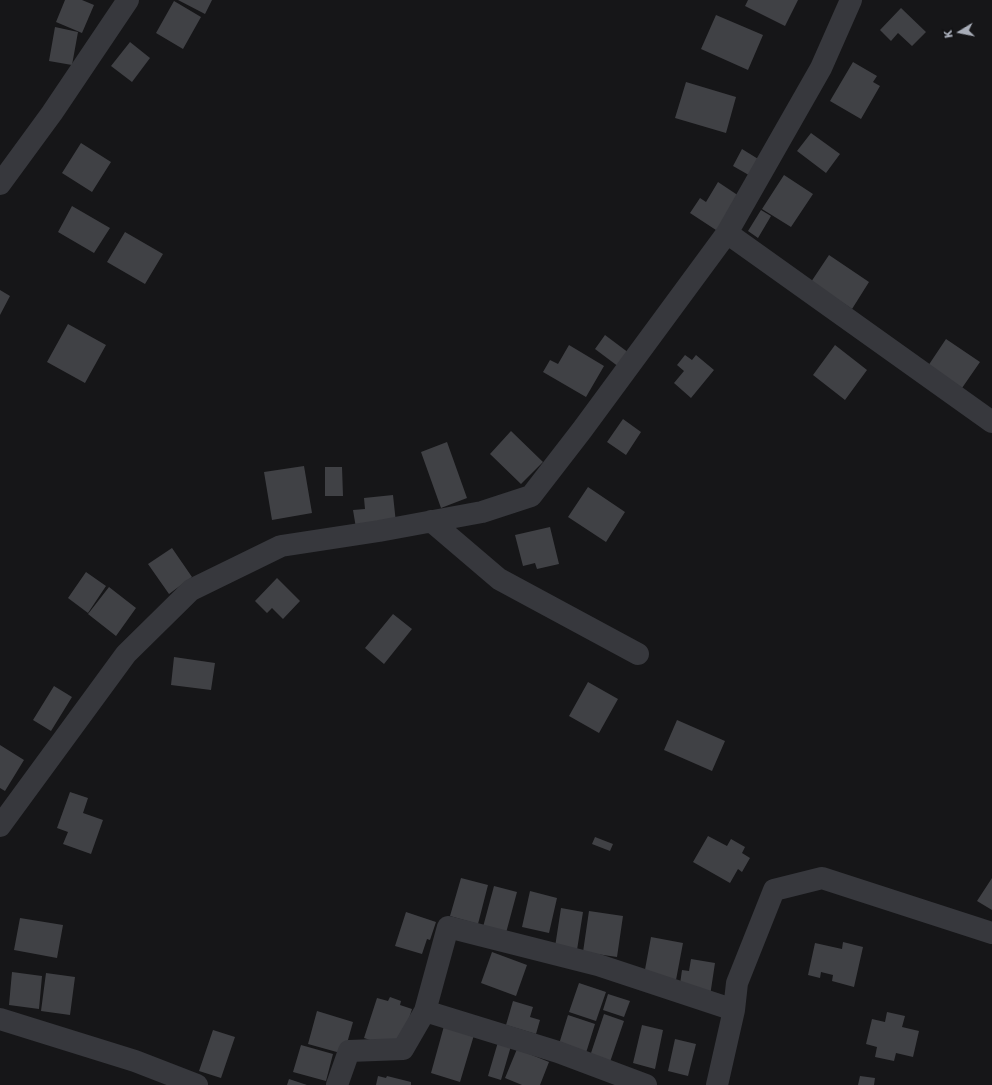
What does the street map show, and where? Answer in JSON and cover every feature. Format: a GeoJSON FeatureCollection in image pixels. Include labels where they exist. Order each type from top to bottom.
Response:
{"type":"FeatureCollection","features":[{"type":"Feature","properties":{"kind":"street"},"geometry":{"type":"LineString","coordinates":[[0,184],[52,113],[128,0]]}},
{"type":"Feature","properties":{"kind":"street"},"geometry":{"type":"LineString","coordinates":[[0,826],[126,654],[191,590],[281,546],[379,531],[482,512],[531,496],[582,430],[727,233],[821,68],[851,0]]}},
{"type":"Feature","properties":{"kind":"street"},"geometry":{"type":"LineString","coordinates":[[727,233],[992,422]]}},
{"type":"Feature","properties":{"kind":"street"},"geometry":{"type":"LineString","coordinates":[[431,521],[499,579],[638,654]]}},
{"type":"Feature","properties":{"kind":"street"},"geometry":{"type":"LineString","coordinates":[[717,1085],[734,1010],[737,983],[774,890],[822,878],[992,933]]}},
{"type":"Feature","properties":{"kind":"street"},"geometry":{"type":"LineString","coordinates":[[337,1085],[349,1051],[403,1049],[425,1011],[448,927],[598,965],[734,1010]]}},
{"type":"Feature","properties":{"kind":"street"},"geometry":{"type":"LineString","coordinates":[[425,1011],[558,1052],[646,1085]]}},
{"type":"Feature","properties":{"kind":"street"},"geometry":{"type":"LineString","coordinates":[[0,1019],[135,1061],[198,1085]]}},
{"type":"Feature","properties":{"kind":"building"},"geometry":{"type":"Polygon","coordinates":[[[65,0],[82,0],[94,5],[82,33],[56,22],[65,0]]]}},
{"type":"Feature","properties":{"kind":"building"},"geometry":{"type":"Polygon","coordinates":[[[178,0],[212,0],[205,14],[178,0]]]}},
{"type":"Feature","properties":{"kind":"building"},"geometry":{"type":"Polygon","coordinates":[[[748,0],[798,0],[785,26],[745,6],[748,0]]]}},
{"type":"Feature","properties":{"kind":"building"},"geometry":{"type":"Polygon","coordinates":[[[174,1],[201,17],[183,49],[156,33],[174,1]]]}},
{"type":"Feature","properties":{"kind":"building"},"geometry":{"type":"Polygon","coordinates":[[[901,8],[926,32],[912,46],[898,33],[891,41],[880,30],[901,8]]]}},
{"type":"Feature","properties":{"kind":"building"},"geometry":{"type":"Polygon","coordinates":[[[716,15],[763,35],[748,70],[701,49],[716,15]]]}},
{"type":"Feature","properties":{"kind":"building"},"geometry":{"type":"Polygon","coordinates":[[[55,27],[78,32],[72,65],[49,61],[55,27]]]}},
{"type":"Feature","properties":{"kind":"building"},"geometry":{"type":"Polygon","coordinates":[[[130,42],[150,58],[132,82],[111,66],[130,42]]]}},
{"type":"Feature","properties":{"kind":"building"},"geometry":{"type":"Polygon","coordinates":[[[853,62],[877,76],[873,82],[880,86],[861,119],[830,101],[853,62]]]}},
{"type":"Feature","properties":{"kind":"building"},"geometry":{"type":"Polygon","coordinates":[[[686,82],[736,97],[726,133],[675,118],[686,82]]]}},
{"type":"Feature","properties":{"kind":"building"},"geometry":{"type":"Polygon","coordinates":[[[811,133],[840,154],[826,173],[797,151],[811,133]]]}},
{"type":"Feature","properties":{"kind":"building"},"geometry":{"type":"Polygon","coordinates":[[[81,143],[111,162],[92,192],[62,173],[81,143]]]}},
{"type":"Feature","properties":{"kind":"building"},"geometry":{"type":"Polygon","coordinates":[[[742,149],[763,162],[754,178],[733,166],[742,149]]]}},
{"type":"Feature","properties":{"kind":"building"},"geometry":{"type":"Polygon","coordinates":[[[784,175],[813,194],[791,227],[762,209],[784,175]]]}},
{"type":"Feature","properties":{"kind":"building"},"geometry":{"type":"Polygon","coordinates":[[[718,182],[742,198],[719,232],[690,213],[700,198],[706,202],[718,182]]]}},
{"type":"Feature","properties":{"kind":"building"},"geometry":{"type":"Polygon","coordinates":[[[72,206],[110,228],[94,253],[58,232],[72,206]]]}},
{"type":"Feature","properties":{"kind":"building"},"geometry":{"type":"Polygon","coordinates":[[[761,210],[771,216],[758,238],[748,231],[761,210]]]}},
{"type":"Feature","properties":{"kind":"building"},"geometry":{"type":"Polygon","coordinates":[[[125,232],[163,254],[145,284],[107,262],[125,232]]]}},
{"type":"Feature","properties":{"kind":"building"},"geometry":{"type":"Polygon","coordinates":[[[829,255],[869,282],[852,309],[811,282],[829,255]]]}},
{"type":"Feature","properties":{"kind":"building"},"geometry":{"type":"Polygon","coordinates":[[[0,290],[10,296],[0,315],[0,290]]]}},
{"type":"Feature","properties":{"kind":"building"},"geometry":{"type":"Polygon","coordinates":[[[68,324],[106,345],[85,383],[47,362],[68,324]]]}},
{"type":"Feature","properties":{"kind":"building"},"geometry":{"type":"Polygon","coordinates":[[[605,335],[629,353],[619,367],[595,349],[605,335]]]}},
{"type":"Feature","properties":{"kind":"building"},"geometry":{"type":"Polygon","coordinates":[[[946,339],[980,362],[962,388],[928,366],[946,339]]]}},
{"type":"Feature","properties":{"kind":"building"},"geometry":{"type":"Polygon","coordinates":[[[569,345],[604,366],[586,397],[543,372],[550,360],[558,364],[569,345]]]}},
{"type":"Feature","properties":{"kind":"building"},"geometry":{"type":"Polygon","coordinates":[[[835,345],[867,370],[845,400],[813,375],[835,345]]]}},
{"type":"Feature","properties":{"kind":"building"},"geometry":{"type":"Polygon","coordinates":[[[685,355],[692,360],[696,355],[714,370],[691,398],[674,383],[684,371],[677,365],[685,355]]]}},
{"type":"Feature","properties":{"kind":"building"},"geometry":{"type":"Polygon","coordinates":[[[623,419],[641,432],[626,455],[607,442],[623,419]]]}},
{"type":"Feature","properties":{"kind":"building"},"geometry":{"type":"Polygon","coordinates":[[[511,431],[543,462],[521,484],[490,454],[511,431]]]}},
{"type":"Feature","properties":{"kind":"building"},"geometry":{"type":"Polygon","coordinates":[[[447,442],[467,498],[441,508],[421,452],[447,442]]]}},
{"type":"Feature","properties":{"kind":"building"},"geometry":{"type":"Polygon","coordinates":[[[304,466],[312,513],[272,520],[264,472],[304,466]]]}},
{"type":"Feature","properties":{"kind":"building"},"geometry":{"type":"Polygon","coordinates":[[[325,467],[342,467],[343,496],[325,496],[325,467]]]}},
{"type":"Feature","properties":{"kind":"building"},"geometry":{"type":"Polygon","coordinates":[[[588,487],[625,512],[606,542],[568,517],[588,487]]]}},
{"type":"Feature","properties":{"kind":"building"},"geometry":{"type":"Polygon","coordinates":[[[393,495],[396,523],[356,528],[353,510],[365,509],[364,498],[393,495]]]}},
{"type":"Feature","properties":{"kind":"building"},"geometry":{"type":"Polygon","coordinates":[[[550,527],[559,564],[537,569],[535,563],[523,566],[515,535],[550,527]]]}},
{"type":"Feature","properties":{"kind":"building"},"geometry":{"type":"Polygon","coordinates":[[[172,548],[192,577],[169,594],[148,564],[172,548]]]}},
{"type":"Feature","properties":{"kind":"building"},"geometry":{"type":"Polygon","coordinates":[[[86,572],[106,586],[88,613],[68,598],[86,572]]]}},
{"type":"Feature","properties":{"kind":"building"},"geometry":{"type":"Polygon","coordinates":[[[277,578],[300,601],[283,619],[272,608],[267,613],[255,601],[277,578]]]}},
{"type":"Feature","properties":{"kind":"building"},"geometry":{"type":"Polygon","coordinates":[[[109,587],[136,608],[116,636],[88,614],[109,587]]]}},
{"type":"Feature","properties":{"kind":"building"},"geometry":{"type":"Polygon","coordinates":[[[393,614],[412,629],[384,664],[365,648],[393,614]]]}},
{"type":"Feature","properties":{"kind":"building"},"geometry":{"type":"Polygon","coordinates":[[[174,657],[215,663],[211,690],[171,685],[174,657]]]}},
{"type":"Feature","properties":{"kind":"building"},"geometry":{"type":"Polygon","coordinates":[[[588,682],[618,699],[599,733],[569,716],[588,682]]]}},
{"type":"Feature","properties":{"kind":"building"},"geometry":{"type":"Polygon","coordinates":[[[54,686],[72,697],[51,731],[33,720],[54,686]]]}},
{"type":"Feature","properties":{"kind":"building"},"geometry":{"type":"Polygon","coordinates":[[[677,720],[725,741],[712,771],[664,750],[677,720]]]}},
{"type":"Feature","properties":{"kind":"building"},"geometry":{"type":"Polygon","coordinates":[[[0,745],[24,760],[5,791],[0,788],[0,745]]]}},
{"type":"Feature","properties":{"kind":"building"},"geometry":{"type":"Polygon","coordinates":[[[70,792],[88,798],[83,813],[103,820],[91,854],[63,844],[68,832],[57,828],[70,792]]]}},
{"type":"Feature","properties":{"kind":"building"},"geometry":{"type":"Polygon","coordinates":[[[708,836],[727,846],[731,839],[745,847],[742,853],[750,858],[742,872],[738,869],[730,883],[693,862],[708,836]]]}},
{"type":"Feature","properties":{"kind":"building"},"geometry":{"type":"Polygon","coordinates":[[[595,837],[613,844],[610,851],[592,844],[595,837]]]}},
{"type":"Feature","properties":{"kind":"building"},"geometry":{"type":"Polygon","coordinates":[[[461,878],[488,885],[478,924],[450,916],[461,878]]]}},
{"type":"Feature","properties":{"kind":"building"},"geometry":{"type":"Polygon","coordinates":[[[992,878],[992,910],[977,901],[992,878]]]}},
{"type":"Feature","properties":{"kind":"building"},"geometry":{"type":"Polygon","coordinates":[[[494,886],[517,892],[506,933],[483,927],[494,886]]]}},
{"type":"Feature","properties":{"kind":"building"},"geometry":{"type":"Polygon","coordinates":[[[530,891],[557,898],[549,933],[522,927],[530,891]]]}},
{"type":"Feature","properties":{"kind":"building"},"geometry":{"type":"Polygon","coordinates":[[[561,908],[583,912],[577,950],[555,947],[561,908]]]}},
{"type":"Feature","properties":{"kind":"building"},"geometry":{"type":"Polygon","coordinates":[[[589,911],[623,916],[617,957],[583,952],[589,911]]]}},
{"type":"Feature","properties":{"kind":"building"},"geometry":{"type":"Polygon","coordinates":[[[406,912],[436,922],[430,940],[427,939],[422,954],[395,946],[406,912]]]}},
{"type":"Feature","properties":{"kind":"building"},"geometry":{"type":"Polygon","coordinates":[[[20,918],[63,925],[57,958],[14,950],[20,918]]]}},
{"type":"Feature","properties":{"kind":"building"},"geometry":{"type":"Polygon","coordinates":[[[651,937],[683,943],[676,980],[644,975],[651,937]]]}},
{"type":"Feature","properties":{"kind":"building"},"geometry":{"type":"Polygon","coordinates":[[[843,942],[863,947],[854,987],[832,981],[833,975],[821,972],[820,978],[808,975],[815,943],[842,949],[843,942]]]}},
{"type":"Feature","properties":{"kind":"building"},"geometry":{"type":"Polygon","coordinates":[[[492,952],[527,965],[516,996],[481,983],[492,952]]]}},
{"type":"Feature","properties":{"kind":"building"},"geometry":{"type":"Polygon","coordinates":[[[691,959],[715,963],[710,996],[679,991],[682,970],[689,971],[691,959]]]}},
{"type":"Feature","properties":{"kind":"building"},"geometry":{"type":"Polygon","coordinates":[[[12,972],[42,976],[39,1009],[9,1005],[12,972]]]}},
{"type":"Feature","properties":{"kind":"building"},"geometry":{"type":"Polygon","coordinates":[[[46,973],[75,977],[70,1015],[41,1011],[46,973]]]}},
{"type":"Feature","properties":{"kind":"building"},"geometry":{"type":"Polygon","coordinates":[[[579,983],[606,992],[596,1021],[569,1012],[579,983]]]}},
{"type":"Feature","properties":{"kind":"building"},"geometry":{"type":"Polygon","coordinates":[[[608,994],[630,1001],[624,1017],[603,1010],[608,994]]]}},
{"type":"Feature","properties":{"kind":"building"},"geometry":{"type":"Polygon","coordinates":[[[390,997],[401,1001],[400,1005],[412,1009],[401,1044],[389,1046],[364,1038],[377,998],[388,1001],[390,997]]]}},
{"type":"Feature","properties":{"kind":"building"},"geometry":{"type":"Polygon","coordinates":[[[513,1001],[533,1007],[530,1017],[540,1020],[536,1034],[506,1025],[513,1001]]]}},
{"type":"Feature","properties":{"kind":"building"},"geometry":{"type":"Polygon","coordinates":[[[317,1011],[353,1022],[344,1054],[308,1044],[317,1011]]]}},
{"type":"Feature","properties":{"kind":"building"},"geometry":{"type":"Polygon","coordinates":[[[887,1012],[905,1016],[902,1027],[919,1031],[913,1057],[896,1053],[894,1061],[875,1057],[877,1047],[866,1044],[872,1019],[885,1022],[887,1012]]]}},
{"type":"Feature","properties":{"kind":"building"},"geometry":{"type":"Polygon","coordinates":[[[604,1014],[624,1021],[610,1062],[590,1056],[604,1014]]]}},
{"type":"Feature","properties":{"kind":"building"},"geometry":{"type":"Polygon","coordinates":[[[568,1015],[595,1024],[586,1053],[559,1044],[568,1015]]]}},
{"type":"Feature","properties":{"kind":"building"},"geometry":{"type":"Polygon","coordinates":[[[642,1025],[663,1030],[655,1069],[633,1063],[642,1025]]]}},
{"type":"Feature","properties":{"kind":"building"},"geometry":{"type":"Polygon","coordinates":[[[444,1026],[474,1035],[460,1082],[431,1073],[444,1026]]]}},
{"type":"Feature","properties":{"kind":"building"},"geometry":{"type":"Polygon","coordinates":[[[213,1030],[235,1037],[221,1078],[199,1071],[213,1030]]]}},
{"type":"Feature","properties":{"kind":"building"},"geometry":{"type":"Polygon","coordinates":[[[675,1039],[696,1044],[688,1076],[668,1071],[675,1039]]]}},
{"type":"Feature","properties":{"kind":"building"},"geometry":{"type":"Polygon","coordinates":[[[498,1042],[511,1046],[501,1080],[488,1076],[498,1042]]]}},
{"type":"Feature","properties":{"kind":"building"},"geometry":{"type":"Polygon","coordinates":[[[301,1045],[333,1054],[326,1081],[293,1072],[301,1045]]]}},
{"type":"Feature","properties":{"kind":"building"},"geometry":{"type":"Polygon","coordinates":[[[517,1049],[549,1062],[540,1085],[522,1085],[505,1078],[517,1049]]]}},
{"type":"Feature","properties":{"kind":"building"},"geometry":{"type":"Polygon","coordinates":[[[378,1076],[386,1078],[387,1076],[411,1082],[411,1085],[376,1085],[378,1076]]]}},
{"type":"Feature","properties":{"kind":"building"},"geometry":{"type":"Polygon","coordinates":[[[860,1076],[875,1078],[874,1085],[858,1085],[860,1076]]]}},
{"type":"Feature","properties":{"kind":"building"},"geometry":{"type":"Polygon","coordinates":[[[289,1079],[307,1085],[287,1085],[289,1079]]]}}]}
